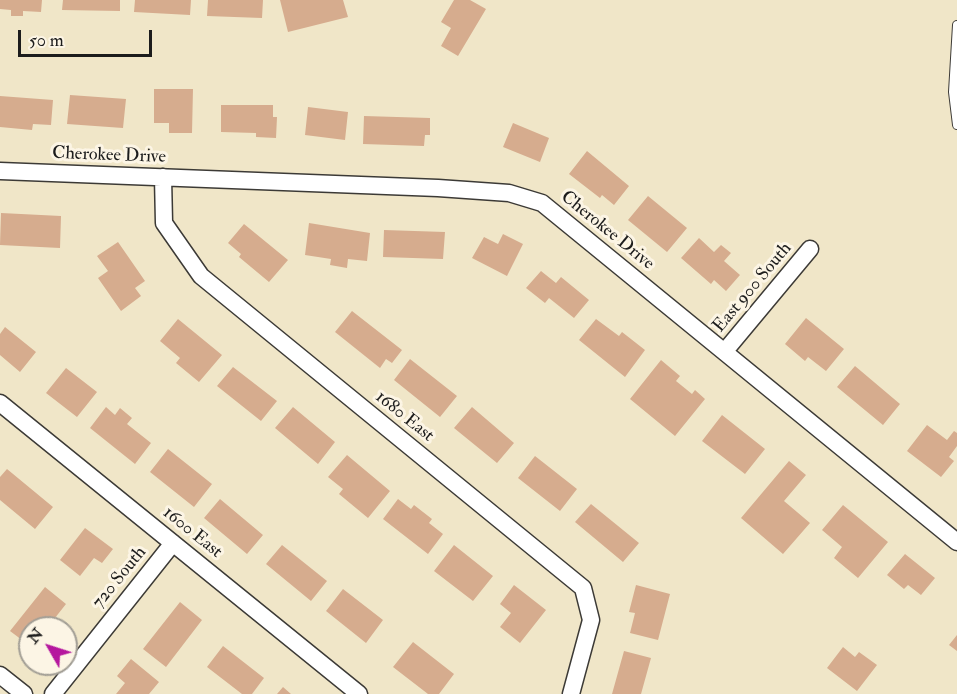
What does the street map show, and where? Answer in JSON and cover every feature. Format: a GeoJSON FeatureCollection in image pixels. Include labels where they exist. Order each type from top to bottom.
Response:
{"type":"FeatureCollection","features":[{"type":"Feature","properties":{"kind":"street","name":"Cherokee Drive"},"geometry":{"type":"LineString","coordinates":[[0,171],[438,188],[509,193],[542,203],[957,542]]}},
{"type":"Feature","properties":{"kind":"street","name":"1680 East"},"geometry":{"type":"LineString","coordinates":[[163,177],[164,223],[201,276],[583,588],[591,620],[571,694]]}},
{"type":"Feature","properties":{"kind":"street","name":"East 900 South"},"geometry":{"type":"LineString","coordinates":[[725,351],[810,249]]}},
{"type":"Feature","properties":{"kind":"street","name":"1600 East"},"geometry":{"type":"LineString","coordinates":[[0,403],[359,694]]}},
{"type":"Feature","properties":{"kind":"street","name":"720 South"},"geometry":{"type":"LineString","coordinates":[[53,694],[173,543]]}},
{"type":"Feature","properties":{"kind":"street"},"geometry":{"type":"LineString","coordinates":[[0,675],[24,694]]}},
{"type":"Feature","properties":{"kind":"lane"},"geometry":{"type":"LineString","coordinates":[[957,25],[953,92],[957,125]]}},
{"type":"Feature","properties":{"kind":"building"},"geometry":{"type":"Polygon","coordinates":[[[0,0],[42,0],[41,12],[23,11],[23,16],[11,16],[11,10],[0,9],[0,0]]]}},
{"type":"Feature","properties":{"kind":"building"},"geometry":{"type":"Polygon","coordinates":[[[63,0],[120,0],[120,11],[62,10],[63,0]]]}},
{"type":"Feature","properties":{"kind":"building"},"geometry":{"type":"Polygon","coordinates":[[[135,0],[191,0],[190,15],[134,12],[135,0]]]}},
{"type":"Feature","properties":{"kind":"building"},"geometry":{"type":"Polygon","coordinates":[[[208,0],[263,0],[262,18],[207,16],[208,0]]]}},
{"type":"Feature","properties":{"kind":"building"},"geometry":{"type":"Polygon","coordinates":[[[280,0],[343,0],[348,17],[288,32],[280,0]]]}},
{"type":"Feature","properties":{"kind":"building"},"geometry":{"type":"Polygon","coordinates":[[[454,0],[470,0],[486,9],[458,56],[441,46],[451,28],[441,22],[454,0]]]}},
{"type":"Feature","properties":{"kind":"building"},"geometry":{"type":"Polygon","coordinates":[[[154,89],[193,89],[192,133],[169,133],[169,123],[154,123],[154,89]]]}},
{"type":"Feature","properties":{"kind":"building"},"geometry":{"type":"Polygon","coordinates":[[[70,95],[126,99],[123,128],[67,124],[70,95]]]}},
{"type":"Feature","properties":{"kind":"building"},"geometry":{"type":"Polygon","coordinates":[[[0,96],[53,100],[51,125],[33,124],[32,130],[0,127],[0,96]]]}},
{"type":"Feature","properties":{"kind":"building"},"geometry":{"type":"Polygon","coordinates":[[[221,105],[273,105],[273,117],[277,117],[276,138],[256,137],[256,133],[221,132],[221,105]]]}},
{"type":"Feature","properties":{"kind":"building"},"geometry":{"type":"Polygon","coordinates":[[[308,107],[348,112],[345,140],[305,135],[308,107]]]}},
{"type":"Feature","properties":{"kind":"building"},"geometry":{"type":"Polygon","coordinates":[[[364,116],[430,118],[430,135],[425,135],[424,146],[363,144],[364,116]]]}},
{"type":"Feature","properties":{"kind":"building"},"geometry":{"type":"Polygon","coordinates":[[[513,123],[549,138],[540,162],[503,147],[513,123]]]}},
{"type":"Feature","properties":{"kind":"building"},"geometry":{"type":"Polygon","coordinates":[[[587,151],[629,186],[614,205],[602,195],[600,198],[569,174],[587,151]]]}},
{"type":"Feature","properties":{"kind":"building"},"geometry":{"type":"Polygon","coordinates":[[[648,196],[687,228],[667,252],[628,220],[648,196]]]}},
{"type":"Feature","properties":{"kind":"building"},"geometry":{"type":"Polygon","coordinates":[[[1,213],[61,216],[60,248],[0,245],[1,213]]]}},
{"type":"Feature","properties":{"kind":"building"},"geometry":{"type":"Polygon","coordinates":[[[309,223],[370,233],[367,261],[348,259],[347,268],[330,265],[331,259],[305,255],[309,223]]]}},
{"type":"Feature","properties":{"kind":"building"},"geometry":{"type":"Polygon","coordinates":[[[244,224],[288,260],[269,282],[239,257],[241,254],[228,243],[244,224]]]}},
{"type":"Feature","properties":{"kind":"building"},"geometry":{"type":"Polygon","coordinates":[[[384,230],[445,232],[443,259],[383,257],[384,230]]]}},
{"type":"Feature","properties":{"kind":"building"},"geometry":{"type":"Polygon","coordinates":[[[503,234],[523,244],[507,276],[472,258],[484,237],[498,244],[503,234]]]}},
{"type":"Feature","properties":{"kind":"building"},"geometry":{"type":"Polygon","coordinates":[[[699,238],[714,252],[721,245],[731,253],[724,261],[740,275],[726,291],[714,280],[711,284],[681,258],[699,238]]]}},
{"type":"Feature","properties":{"kind":"building"},"geometry":{"type":"Polygon","coordinates":[[[118,242],[145,281],[135,288],[141,296],[121,311],[98,278],[108,271],[97,256],[118,242]]]}},
{"type":"Feature","properties":{"kind":"building"},"geometry":{"type":"Polygon","coordinates":[[[541,271],[556,283],[561,277],[589,300],[574,318],[549,298],[545,303],[526,288],[541,271]]]}},
{"type":"Feature","properties":{"kind":"building"},"geometry":{"type":"Polygon","coordinates":[[[352,311],[402,350],[392,363],[386,359],[380,368],[335,332],[352,311]]]}},
{"type":"Feature","properties":{"kind":"building"},"geometry":{"type":"Polygon","coordinates":[[[806,318],[844,349],[826,371],[808,357],[805,361],[785,344],[806,318]]]}},
{"type":"Feature","properties":{"kind":"building"},"geometry":{"type":"Polygon","coordinates":[[[178,319],[222,355],[199,382],[176,363],[180,358],[160,341],[178,319]]]}},
{"type":"Feature","properties":{"kind":"building"},"geometry":{"type":"Polygon","coordinates":[[[596,319],[619,336],[622,332],[645,350],[625,377],[579,340],[596,319]]]}},
{"type":"Feature","properties":{"kind":"building"},"geometry":{"type":"Polygon","coordinates":[[[5,327],[36,352],[20,372],[0,355],[0,334],[5,327]]]}},
{"type":"Feature","properties":{"kind":"building"},"geometry":{"type":"Polygon","coordinates":[[[410,359],[457,396],[440,417],[394,380],[410,359]]]}},
{"type":"Feature","properties":{"kind":"building"},"geometry":{"type":"Polygon","coordinates":[[[661,360],[680,376],[676,381],[692,394],[695,390],[705,399],[675,436],[630,399],[661,360]]]}},
{"type":"Feature","properties":{"kind":"building"},"geometry":{"type":"Polygon","coordinates":[[[855,366],[900,404],[883,425],[837,387],[855,366]]]}},
{"type":"Feature","properties":{"kind":"building"},"geometry":{"type":"Polygon","coordinates":[[[233,367],[277,401],[261,421],[217,386],[233,367]]]}},
{"type":"Feature","properties":{"kind":"building"},"geometry":{"type":"Polygon","coordinates":[[[66,368],[97,392],[77,417],[46,393],[66,368]]]}},
{"type":"Feature","properties":{"kind":"building"},"geometry":{"type":"Polygon","coordinates":[[[106,407],[115,415],[120,408],[132,418],[127,424],[151,443],[135,464],[90,428],[106,407]]]}},
{"type":"Feature","properties":{"kind":"building"},"geometry":{"type":"Polygon","coordinates":[[[293,407],[335,442],[318,464],[275,428],[293,407]]]}},
{"type":"Feature","properties":{"kind":"building"},"geometry":{"type":"Polygon","coordinates":[[[472,407],[514,443],[497,463],[454,428],[472,407]]]}},
{"type":"Feature","properties":{"kind":"building"},"geometry":{"type":"Polygon","coordinates":[[[722,415],[765,449],[745,474],[702,441],[722,415]]]}},
{"type":"Feature","properties":{"kind":"building"},"geometry":{"type":"Polygon","coordinates":[[[927,425],[947,440],[954,431],[957,433],[957,446],[949,457],[954,461],[941,477],[907,451],[927,425]]]}},
{"type":"Feature","properties":{"kind":"building"},"geometry":{"type":"Polygon","coordinates":[[[168,449],[212,484],[194,507],[150,472],[168,449]]]}},
{"type":"Feature","properties":{"kind":"building"},"geometry":{"type":"Polygon","coordinates":[[[347,455],[390,491],[368,518],[339,494],[343,489],[328,477],[347,455]]]}},
{"type":"Feature","properties":{"kind":"building"},"geometry":{"type":"Polygon","coordinates":[[[535,456],[577,489],[560,511],[518,478],[535,456]]]}},
{"type":"Feature","properties":{"kind":"building"},"geometry":{"type":"Polygon","coordinates":[[[789,461],[806,475],[784,501],[810,523],[783,554],[741,518],[789,461]]]}},
{"type":"Feature","properties":{"kind":"building"},"geometry":{"type":"Polygon","coordinates":[[[7,469],[53,507],[35,529],[0,500],[0,477],[7,469]]]}},
{"type":"Feature","properties":{"kind":"building"},"geometry":{"type":"Polygon","coordinates":[[[220,499],[263,535],[247,554],[204,518],[220,499]]]}},
{"type":"Feature","properties":{"kind":"building"},"geometry":{"type":"Polygon","coordinates":[[[398,499],[411,509],[414,505],[432,519],[429,523],[443,534],[428,554],[383,519],[398,499]]]}},
{"type":"Feature","properties":{"kind":"building"},"geometry":{"type":"Polygon","coordinates":[[[591,504],[639,543],[623,562],[575,522],[591,504]]]}},
{"type":"Feature","properties":{"kind":"building"},"geometry":{"type":"Polygon","coordinates":[[[843,505],[888,542],[858,578],[834,558],[842,547],[822,530],[843,505]]]}},
{"type":"Feature","properties":{"kind":"building"},"geometry":{"type":"Polygon","coordinates":[[[85,528],[113,549],[102,563],[94,558],[80,576],[60,560],[85,528]]]}},
{"type":"Feature","properties":{"kind":"building"},"geometry":{"type":"Polygon","coordinates":[[[282,545],[327,581],[311,601],[266,564],[282,545]]]}},
{"type":"Feature","properties":{"kind":"building"},"geometry":{"type":"Polygon","coordinates":[[[454,545],[493,576],[473,601],[434,571],[454,545]]]}},
{"type":"Feature","properties":{"kind":"building"},"geometry":{"type":"Polygon","coordinates":[[[905,554],[935,578],[921,595],[908,585],[904,589],[887,575],[905,554]]]}},
{"type":"Feature","properties":{"kind":"building"},"geometry":{"type":"Polygon","coordinates":[[[514,585],[546,610],[520,643],[500,627],[511,613],[500,604],[514,585]]]}},
{"type":"Feature","properties":{"kind":"building"},"geometry":{"type":"Polygon","coordinates":[[[636,585],[670,594],[658,640],[630,633],[635,613],[629,612],[636,585]]]}},
{"type":"Feature","properties":{"kind":"building"},"geometry":{"type":"Polygon","coordinates":[[[45,587],[66,604],[56,616],[22,616],[45,587]]]}},
{"type":"Feature","properties":{"kind":"building"},"geometry":{"type":"Polygon","coordinates":[[[343,589],[383,620],[366,643],[326,611],[343,589]]]}},
{"type":"Feature","properties":{"kind":"building"},"geometry":{"type":"Polygon","coordinates":[[[180,602],[202,620],[166,667],[143,649],[180,602]]]}},
{"type":"Feature","properties":{"kind":"building"},"geometry":{"type":"Polygon","coordinates":[[[18,621],[18,637],[10,631],[18,621]]]}},
{"type":"Feature","properties":{"kind":"building"},"geometry":{"type":"Polygon","coordinates":[[[957,635],[957,651],[949,645],[957,635]]]}},
{"type":"Feature","properties":{"kind":"building"},"geometry":{"type":"Polygon","coordinates":[[[413,642],[454,674],[439,694],[428,694],[393,667],[413,642]]]}},
{"type":"Feature","properties":{"kind":"building"},"geometry":{"type":"Polygon","coordinates":[[[223,646],[264,678],[252,694],[242,694],[207,667],[223,646]]]}},
{"type":"Feature","properties":{"kind":"building"},"geometry":{"type":"Polygon","coordinates":[[[843,647],[855,657],[859,652],[877,665],[857,691],[827,668],[843,647]]]}},
{"type":"Feature","properties":{"kind":"building"},"geometry":{"type":"Polygon","coordinates":[[[624,651],[651,658],[641,694],[612,694],[624,651]]]}},
{"type":"Feature","properties":{"kind":"building"},"geometry":{"type":"Polygon","coordinates":[[[131,659],[159,682],[149,694],[116,694],[125,683],[117,676],[131,659]]]}},
{"type":"Feature","properties":{"kind":"building"},"geometry":{"type":"Polygon","coordinates":[[[283,687],[291,694],[277,694],[283,687]]]}}]}
